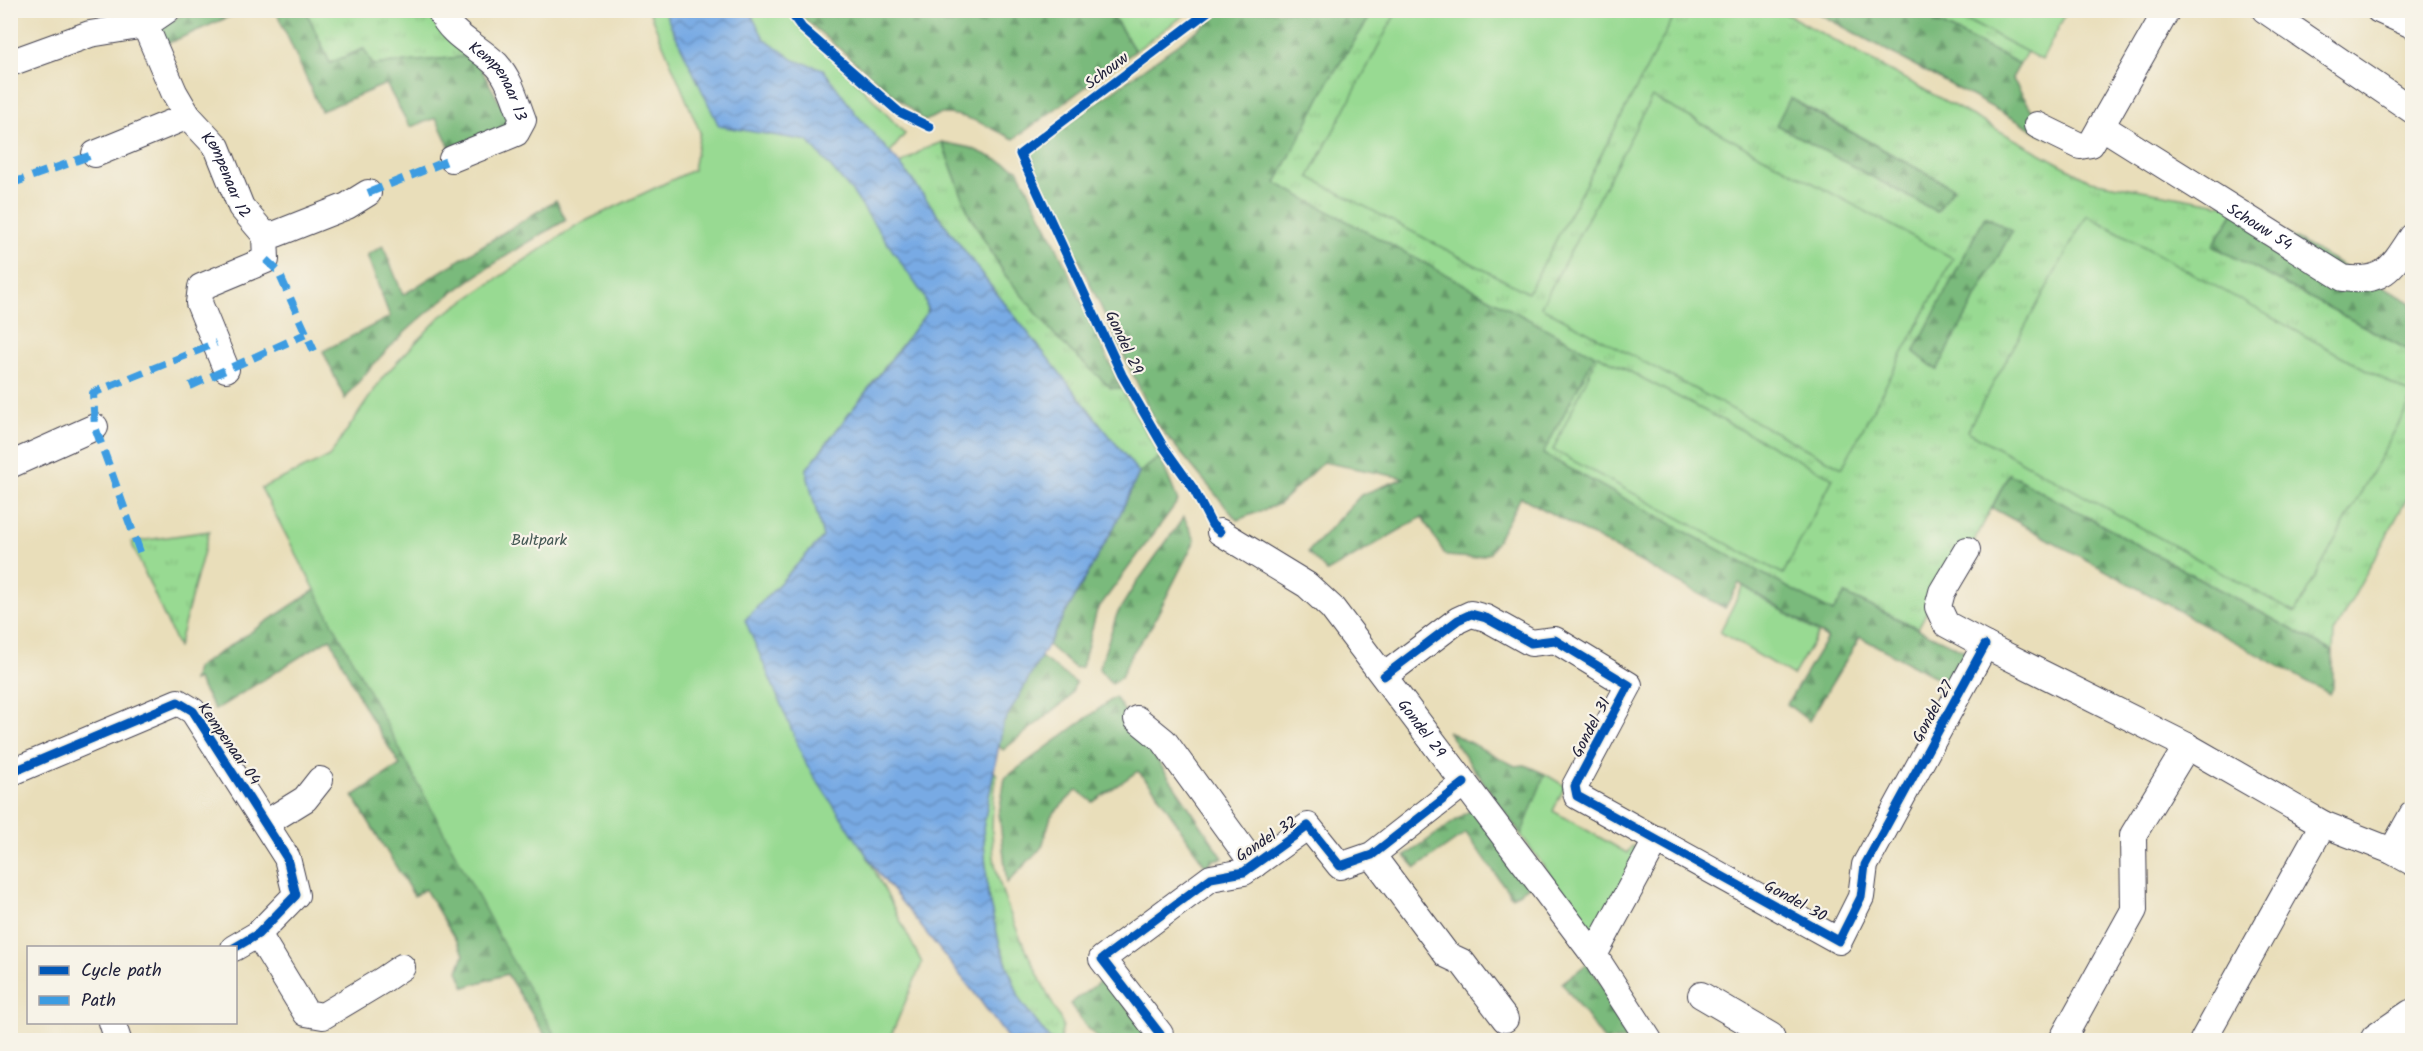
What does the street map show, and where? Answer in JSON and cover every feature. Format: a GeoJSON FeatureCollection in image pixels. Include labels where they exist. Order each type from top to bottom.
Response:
{"type":"FeatureCollection","features":[{"type":"Feature","properties":{"kind":"street"},"geometry":{"type":"LineString","coordinates":[[10,63],[90,34],[145,25],[167,10]]}},
{"type":"Feature","properties":{"kind":"street","name":"Kempenaar 13"},"geometry":{"type":"LineString","coordinates":[[440,10],[446,24],[497,65],[507,79],[523,120],[516,133],[452,159]]}},
{"type":"Feature","properties":{"kind":"street"},"geometry":{"type":"LineString","coordinates":[[2037,125],[2080,146],[2091,144],[2167,10]]}},
{"type":"Feature","properties":{"kind":"street"},"geometry":{"type":"LineString","coordinates":[[2265,10],[2412,110]]}},
{"type":"Feature","properties":{"kind":"street"},"geometry":{"type":"LineString","coordinates":[[2379,10],[2412,25]]}},
{"type":"Feature","properties":{"kind":"street","name":"Kempenaar 12"},"geometry":{"type":"LineString","coordinates":[[145,25],[174,92],[188,116],[217,147],[241,207],[265,235],[266,260],[201,287],[199,303],[226,369]]}},
{"type":"Feature","properties":{"kind":"street","name":"Kempenaar 12"},"geometry":{"type":"LineString","coordinates":[[95,154],[188,116]]}},
{"type":"Feature","properties":{"kind":"street","name":"Schouw 54"},"geometry":{"type":"LineString","coordinates":[[2101,126],[2343,278],[2362,281],[2381,276],[2399,257],[2412,237]]}},
{"type":"Feature","properties":{"kind":"street","name":"Kempenaar 12"},"geometry":{"type":"LineString","coordinates":[[265,235],[276,234],[347,206],[368,193]]}},
{"type":"Feature","properties":{"kind":"street"},"geometry":{"type":"LineString","coordinates":[[10,465],[95,427]]}},
{"type":"Feature","properties":{"kind":"street","name":"Gondel 29"},"geometry":{"type":"LineString","coordinates":[[1220,532],[1307,585],[1332,608],[1594,955],[1648,1041]]}},
{"type":"Feature","properties":{"kind":"street"},"geometry":{"type":"LineString","coordinates":[[1967,550],[1942,592],[1938,607],[1946,624],[2187,746],[2323,824],[2402,857],[2412,815]]}},
{"type":"Feature","properties":{"kind":"street","name":"Gondel 31"},"geometry":{"type":"LineString","coordinates":[[1384,676],[1458,620],[1471,614],[1486,618],[1531,643],[1555,640],[1629,685],[1575,786],[1577,796],[1657,839]]}},
{"type":"Feature","properties":{"kind":"street","name":"Gondel 27"},"geometry":{"type":"LineString","coordinates":[[1904,791],[1985,645]]}},
{"type":"Feature","properties":{"kind":"street","name":"Kempenaar 04"},"geometry":{"type":"LineString","coordinates":[[10,773],[178,702],[193,711],[287,858],[296,895],[258,934],[237,946]]}},
{"type":"Feature","properties":{"kind":"street","name":"Gondel 32"},"geometry":{"type":"LineString","coordinates":[[1137,720],[1164,741],[1254,865]]}},
{"type":"Feature","properties":{"kind":"street"},"geometry":{"type":"LineString","coordinates":[[2062,1041],[2134,910],[2133,835],[2187,746]]}},
{"type":"Feature","properties":{"kind":"street"},"geometry":{"type":"LineString","coordinates":[[266,823],[305,799],[320,780]]}},
{"type":"Feature","properties":{"kind":"street","name":"Gondel 32"},"geometry":{"type":"LineString","coordinates":[[1159,1041],[1160,1034],[1102,959],[1210,878],[1244,872],[1308,826],[1340,866],[1372,855],[1464,783]]}},
{"type":"Feature","properties":{"kind":"street","name":"Gondel 30"},"geometry":{"type":"LineString","coordinates":[[1657,839],[1839,941],[1861,897],[1865,865],[1904,791]]}},
{"type":"Feature","properties":{"kind":"street"},"geometry":{"type":"LineString","coordinates":[[2203,1041],[2323,824]]}},
{"type":"Feature","properties":{"kind":"street"},"geometry":{"type":"LineString","coordinates":[[1594,955],[1657,839]]}},
{"type":"Feature","properties":{"kind":"street"},"geometry":{"type":"LineString","coordinates":[[1372,855],[1447,955],[1462,962],[1505,1019]]}},
{"type":"Feature","properties":{"kind":"street"},"geometry":{"type":"LineString","coordinates":[[258,934],[306,1013],[323,1016],[402,967]]}},
{"type":"Feature","properties":{"kind":"street"},"geometry":{"type":"LineString","coordinates":[[1701,995],[1771,1036],[1772,1041]]}},
{"type":"Feature","properties":{"kind":"street"},"geometry":{"type":"LineString","coordinates":[[2377,1041],[2412,1016]]}},
{"type":"Feature","properties":{"kind":"street"},"geometry":{"type":"LineString","coordinates":[[112,1024],[118,1041]]}},
{"type":"Feature","properties":{"kind":"green space"},"geometry":{"type":"Polygon","coordinates":[[[1334,10],[1781,11],[2091,181],[2237,207],[2213,246],[2412,352],[2412,441],[2410,446],[2412,489],[2334,633],[2333,652],[2009,474],[1961,567],[1953,564],[1918,628],[1845,594],[1833,613],[1491,426],[1239,201],[1334,10]],[[1790,98],[1937,212],[1953,188],[1790,98]]]}},
{"type":"Feature","properties":{"kind":"green space"},"geometry":{"type":"Polygon","coordinates":[[[189,11],[242,11],[162,46],[154,30],[189,11]]]}},
{"type":"Feature","properties":{"kind":"green space"},"geometry":{"type":"Polygon","coordinates":[[[276,11],[306,11],[330,63],[364,49],[373,65],[474,56],[513,127],[454,156],[436,118],[410,127],[386,84],[321,111],[276,11]]]}},
{"type":"Feature","properties":{"kind":"green space"},"geometry":{"type":"Polygon","coordinates":[[[306,11],[431,11],[474,56],[373,65],[363,49],[330,63],[306,11]]]}},
{"type":"Feature","properties":{"kind":"green space","name":"Bultpark"},"geometry":{"type":"Polygon","coordinates":[[[649,11],[791,11],[905,134],[887,156],[928,311],[806,470],[823,537],[746,620],[922,963],[889,1040],[558,1040],[509,955],[261,488],[329,457],[383,377],[440,317],[577,225],[693,170],[700,132],[649,11]]]}},
{"type":"Feature","properties":{"kind":"green space"},"geometry":{"type":"Polygon","coordinates":[[[795,11],[1110,11],[1135,51],[1014,139],[961,116],[940,114],[925,121],[795,11]]]}},
{"type":"Feature","properties":{"kind":"green space"},"geometry":{"type":"Polygon","coordinates":[[[1110,11],[1190,11],[1135,51],[1110,11]]]}},
{"type":"Feature","properties":{"kind":"green space"},"geometry":{"type":"Polygon","coordinates":[[[1224,11],[1374,11],[1331,77],[1276,183],[1595,355],[1543,454],[1833,612],[1845,594],[1969,653],[1952,686],[1860,637],[1809,721],[1787,704],[1827,638],[1739,583],[1725,608],[1521,497],[1490,553],[1472,558],[1446,556],[1422,517],[1327,572],[1308,552],[1361,495],[1404,478],[1323,462],[1279,504],[1237,520],[1156,423],[1026,154],[1224,11]]]}},
{"type":"Feature","properties":{"kind":"green space"},"geometry":{"type":"Polygon","coordinates":[[[1397,11],[1677,11],[1528,293],[1309,177],[1397,11]]]}},
{"type":"Feature","properties":{"kind":"green space"},"geometry":{"type":"Polygon","coordinates":[[[1814,11],[1915,11],[2020,64],[2012,78],[2049,138],[1814,11]]]}},
{"type":"Feature","properties":{"kind":"green space"},"geometry":{"type":"Polygon","coordinates":[[[1915,11],[2050,11],[2020,64],[1915,11]]]}},
{"type":"Feature","properties":{"kind":"green space"},"geometry":{"type":"Polygon","coordinates":[[[1949,11],[2067,11],[2042,60],[1949,11]]]}},
{"type":"Feature","properties":{"kind":"green space"},"geometry":{"type":"Polygon","coordinates":[[[1652,97],[1953,258],[1842,468],[1541,307],[1652,97]]]}},
{"type":"Feature","properties":{"kind":"green space"},"geometry":{"type":"Polygon","coordinates":[[[1790,98],[1953,188],[1937,212],[1776,125],[1790,98]]]}},
{"type":"Feature","properties":{"kind":"green space"},"geometry":{"type":"Polygon","coordinates":[[[942,142],[969,214],[1005,275],[1111,388],[1121,388],[1160,457],[1139,473],[990,285],[900,164],[924,149],[942,142]]]}},
{"type":"Feature","properties":{"kind":"green space"},"geometry":{"type":"Polygon","coordinates":[[[942,142],[971,148],[1018,169],[1055,243],[1121,388],[1111,388],[1059,340],[1005,275],[969,214],[942,142]]]}},
{"type":"Feature","properties":{"kind":"green space"},"geometry":{"type":"Polygon","coordinates":[[[556,200],[566,220],[503,258],[446,298],[393,343],[345,399],[323,351],[390,317],[367,255],[383,246],[403,295],[556,200]]]}},
{"type":"Feature","properties":{"kind":"green space"},"geometry":{"type":"Polygon","coordinates":[[[2237,207],[2412,303],[2412,352],[2213,246],[2237,207]]]}},
{"type":"Feature","properties":{"kind":"green space"},"geometry":{"type":"Polygon","coordinates":[[[2087,215],[2412,395],[2412,399],[2295,613],[1967,431],[2087,215]]]}},
{"type":"Feature","properties":{"kind":"green space"},"geometry":{"type":"Polygon","coordinates":[[[1985,216],[2012,231],[1937,370],[1914,352],[1985,216]]]}},
{"type":"Feature","properties":{"kind":"green space"},"geometry":{"type":"Polygon","coordinates":[[[1598,355],[1833,478],[1783,574],[1553,450],[1598,355]]]}},
{"type":"Feature","properties":{"kind":"green space"},"geometry":{"type":"Polygon","coordinates":[[[1160,457],[1178,501],[1097,610],[1082,667],[1075,668],[1048,645],[1114,527],[1139,473],[1160,457]]]}},
{"type":"Feature","properties":{"kind":"green space"},"geometry":{"type":"Polygon","coordinates":[[[2009,474],[2333,652],[2333,688],[2330,694],[1992,508],[2009,474]]]}},
{"type":"Feature","properties":{"kind":"green space"},"geometry":{"type":"Polygon","coordinates":[[[1184,517],[1195,540],[1152,625],[1131,655],[1121,677],[1112,684],[1099,669],[1117,614],[1184,517]]]}},
{"type":"Feature","properties":{"kind":"green space"},"geometry":{"type":"Polygon","coordinates":[[[210,531],[208,536],[178,647],[131,542],[210,531]]]}},
{"type":"Feature","properties":{"kind":"green space"},"geometry":{"type":"Polygon","coordinates":[[[330,580],[591,1040],[548,1040],[507,974],[465,987],[458,971],[464,954],[425,889],[414,896],[353,796],[400,765],[364,707],[330,638],[215,710],[197,679],[193,681],[196,668],[330,580]]]}},
{"type":"Feature","properties":{"kind":"green space"},"geometry":{"type":"Polygon","coordinates":[[[1743,586],[1818,633],[1793,676],[1720,632],[1743,586]]]}},
{"type":"Feature","properties":{"kind":"green space"},"geometry":{"type":"Polygon","coordinates":[[[1041,657],[1076,683],[1068,699],[1003,750],[999,746],[1003,724],[1041,657]]]}},
{"type":"Feature","properties":{"kind":"green space"},"geometry":{"type":"Polygon","coordinates":[[[1115,697],[1223,858],[1213,860],[1206,867],[1155,790],[1138,771],[1093,802],[1077,790],[1051,816],[1042,847],[1007,883],[999,813],[1005,778],[1115,697]]]}},
{"type":"Feature","properties":{"kind":"green space"},"geometry":{"type":"Polygon","coordinates":[[[1447,731],[1515,766],[1525,765],[1545,774],[1521,835],[1447,731]]]}},
{"type":"Feature","properties":{"kind":"green space"},"geometry":{"type":"Polygon","coordinates":[[[994,771],[997,775],[993,801],[992,841],[999,881],[1020,936],[1063,1025],[1060,1040],[1050,1040],[1021,1002],[1000,945],[988,896],[983,828],[994,771]]]}},
{"type":"Feature","properties":{"kind":"green space"},"geometry":{"type":"Polygon","coordinates":[[[1545,774],[1565,786],[1553,811],[1627,853],[1632,846],[1641,852],[1594,936],[1521,835],[1545,774]]]}},
{"type":"Feature","properties":{"kind":"green space"},"geometry":{"type":"Polygon","coordinates":[[[1472,809],[1529,886],[1512,897],[1466,833],[1416,868],[1405,856],[1472,809]]]}},
{"type":"Feature","properties":{"kind":"green space"},"geometry":{"type":"Polygon","coordinates":[[[1588,963],[1639,1040],[1604,1040],[1562,983],[1588,963]]]}},
{"type":"Feature","properties":{"kind":"green space"},"geometry":{"type":"Polygon","coordinates":[[[1105,978],[1145,1031],[1142,1040],[1100,1040],[1087,1028],[1070,1004],[1105,978]]]}},
{"type":"Feature","properties":{"kind":"water"},"geometry":{"type":"Polygon","coordinates":[[[664,11],[753,11],[753,18],[764,38],[794,60],[823,69],[856,114],[900,164],[990,285],[1139,473],[1114,527],[1003,724],[983,828],[988,896],[1000,946],[1021,1002],[1050,1040],[1009,1040],[880,875],[807,766],[745,620],[823,537],[806,470],[928,311],[924,296],[853,193],[808,141],[719,126],[664,11]]]}},
{"type":"Feature","properties":{"kind":"marked path"},"geometry":{"type":"LineString","coordinates":[[10,184],[95,154]]}},
{"type":"Feature","properties":{"kind":"marked path"},"geometry":{"type":"LineString","coordinates":[[368,193],[452,159]]}},
{"type":"Feature","properties":{"kind":"marked path"},"geometry":{"type":"LineString","coordinates":[[266,260],[278,271],[314,351]]}},
{"type":"Feature","properties":{"kind":"marked path"},"geometry":{"type":"LineString","coordinates":[[190,386],[306,334]]}},
{"type":"Feature","properties":{"kind":"marked path"},"geometry":{"type":"LineString","coordinates":[[140,552],[95,427],[93,393],[216,343]]}},
{"type":"Feature","properties":{"kind":"cycle path"},"geometry":{"type":"LineString","coordinates":[[789,10],[802,28],[899,112],[930,127]]}},
{"type":"Feature","properties":{"kind":"cycle path","name":"Schouw"},"geometry":{"type":"LineString","coordinates":[[1210,10],[1020,154],[1122,375],[1163,446],[1193,488],[1212,525],[1220,532]]}},
{"type":"Feature","properties":{"kind":"cycle path"},"geometry":{"type":"LineString","coordinates":[[1384,676],[1458,620],[1471,614],[1486,618],[1531,643],[1555,640],[1629,685],[1575,786],[1577,796],[1839,941],[1861,897],[1865,865],[1985,645]]}},
{"type":"Feature","properties":{"kind":"cycle path"},"geometry":{"type":"LineString","coordinates":[[10,773],[178,702],[193,711],[287,858],[296,895],[258,934],[237,946]]}},
{"type":"Feature","properties":{"kind":"cycle path"},"geometry":{"type":"LineString","coordinates":[[1159,1040],[1160,1034],[1102,959],[1211,878],[1244,872],[1308,826],[1340,866],[1372,855],[1464,783]]}}]}
